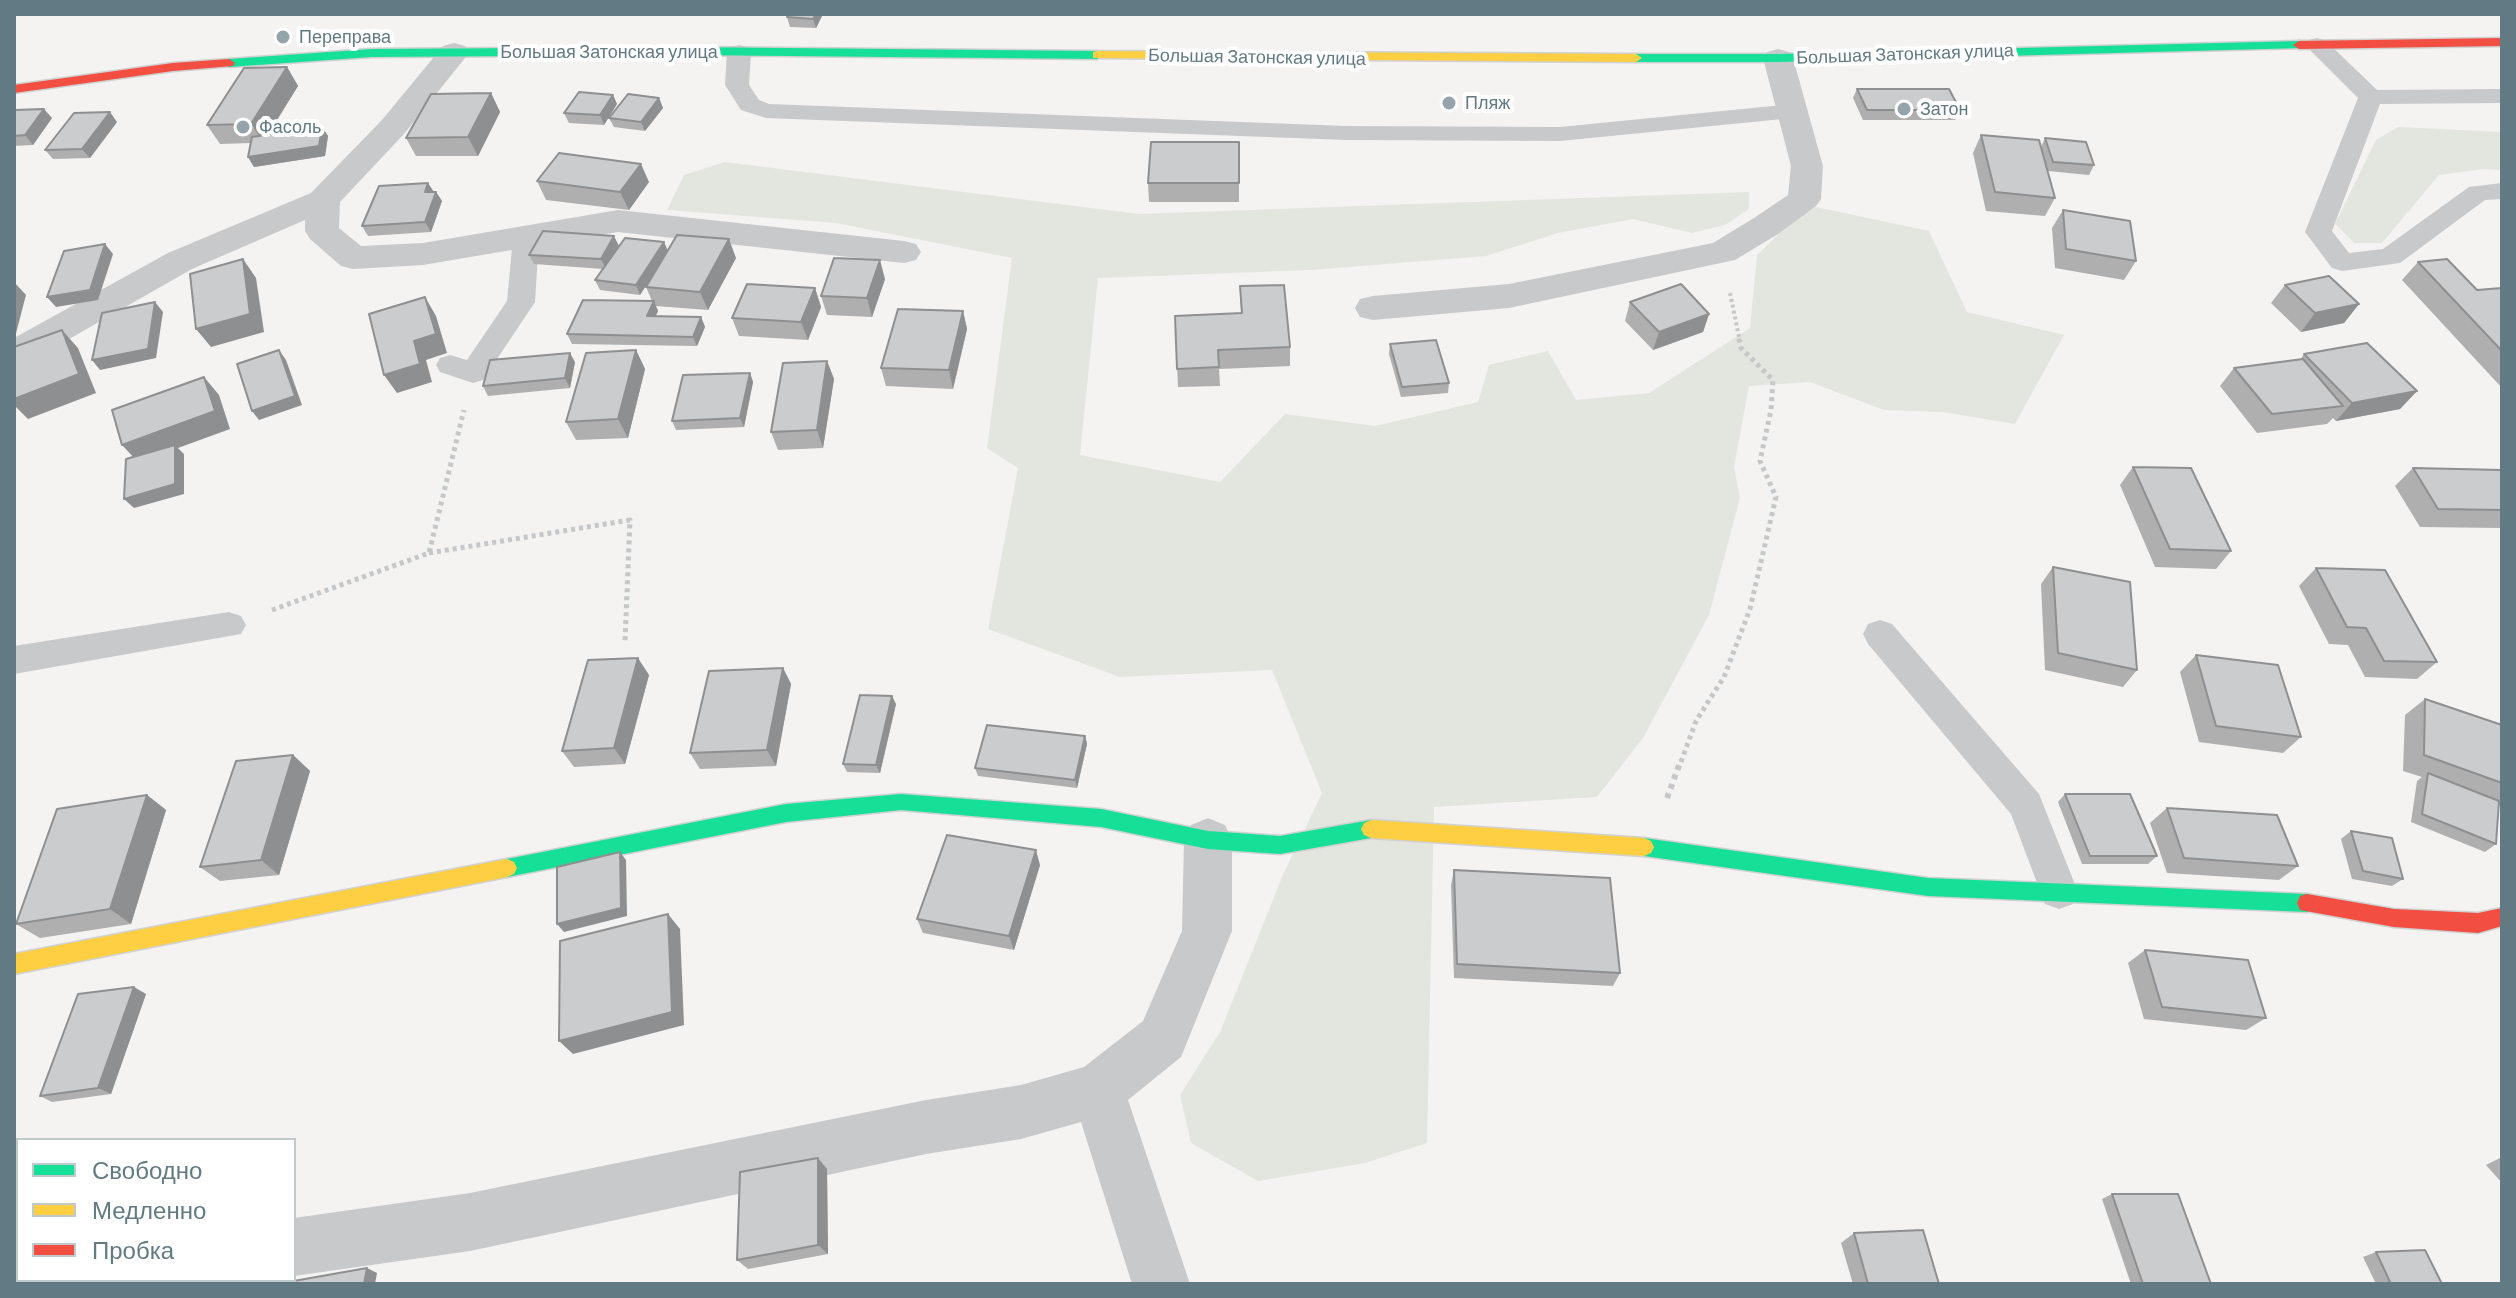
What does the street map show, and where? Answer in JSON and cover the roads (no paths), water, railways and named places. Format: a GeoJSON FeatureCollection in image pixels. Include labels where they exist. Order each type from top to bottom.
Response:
{"type":"FeatureCollection","features":[{"type":"Feature","properties":{"kind":"street","name":"Большая Затонская улица"},"geometry":{"type":"LineString","coordinates":[[14,89],[187,66],[372,53],[1778,58],[2502,42]]}},
{"type":"Feature","properties":{"kind":"street"},"geometry":{"type":"LineString","coordinates":[[14,354],[180,261],[323,200],[393,127],[454,52]]}},
{"type":"Feature","properties":{"kind":"street"},"geometry":{"type":"LineString","coordinates":[[1373,308],[1509,296],[1723,252],[1804,199],[1807,166],[1778,58]]}},
{"type":"Feature","properties":{"kind":"street"},"geometry":{"type":"LineString","coordinates":[[323,200],[322,231],[353,258],[423,254],[618,221],[904,252]]}},
{"type":"Feature","properties":{"kind":"street"},"geometry":{"type":"LineString","coordinates":[[14,964],[786,813],[901,802],[1101,818],[1208,840],[1280,845],[1364,829],[1648,847],[1928,887],[2302,902],[2394,918],[2478,923],[2502,917]]}},
{"type":"Feature","properties":{"kind":"street"},"geometry":{"type":"LineString","coordinates":[[296,1247],[470,1222],[926,1127],[1021,1112],[1098,1090],[1162,1039],[1207,931],[1208,840]]}},
{"type":"Feature","properties":{"kind":"street"},"geometry":{"type":"LineString","coordinates":[[1098,1090],[1161,1284]]}},
{"type":"Feature","properties":{"kind":"lane"},"geometry":{"type":"LineString","coordinates":[[2317,45],[2371,97],[2502,96]]}},
{"type":"Feature","properties":{"kind":"lane"},"geometry":{"type":"LineString","coordinates":[[739,52],[737,85],[750,105],[766,111],[1346,133],[1545,134],[1793,111]]}},
{"type":"Feature","properties":{"kind":"lane"},"geometry":{"type":"LineString","coordinates":[[2371,97],[2318,232],[2342,262],[2390,257],[2468,198],[2478,193],[2502,191]]}},
{"type":"Feature","properties":{"kind":"lane"},"geometry":{"type":"LineString","coordinates":[[461,369],[521,302],[526,238]]}},
{"type":"Feature","properties":{"kind":"lane"},"geometry":{"type":"LineString","coordinates":[[14,660],[229,625]]}},
{"type":"Feature","properties":{"kind":"lane"},"geometry":{"type":"LineString","coordinates":[[1880,634],[2026,805],[2059,892]]}},
{"type":"Feature","properties":{"kind":"place","name":"Переправа"},"geometry":{"type":"Point","coordinates":[283,37]}},
{"type":"Feature","properties":{"kind":"place","name":"Пляж"},"geometry":{"type":"Point","coordinates":[1449,103]}},
{"type":"Feature","properties":{"kind":"place","name":"Затон"},"geometry":{"type":"Point","coordinates":[1904,109]}},
{"type":"Feature","properties":{"kind":"place","name":"Фасоль"},"geometry":{"type":"Point","coordinates":[243,127]}}]}
